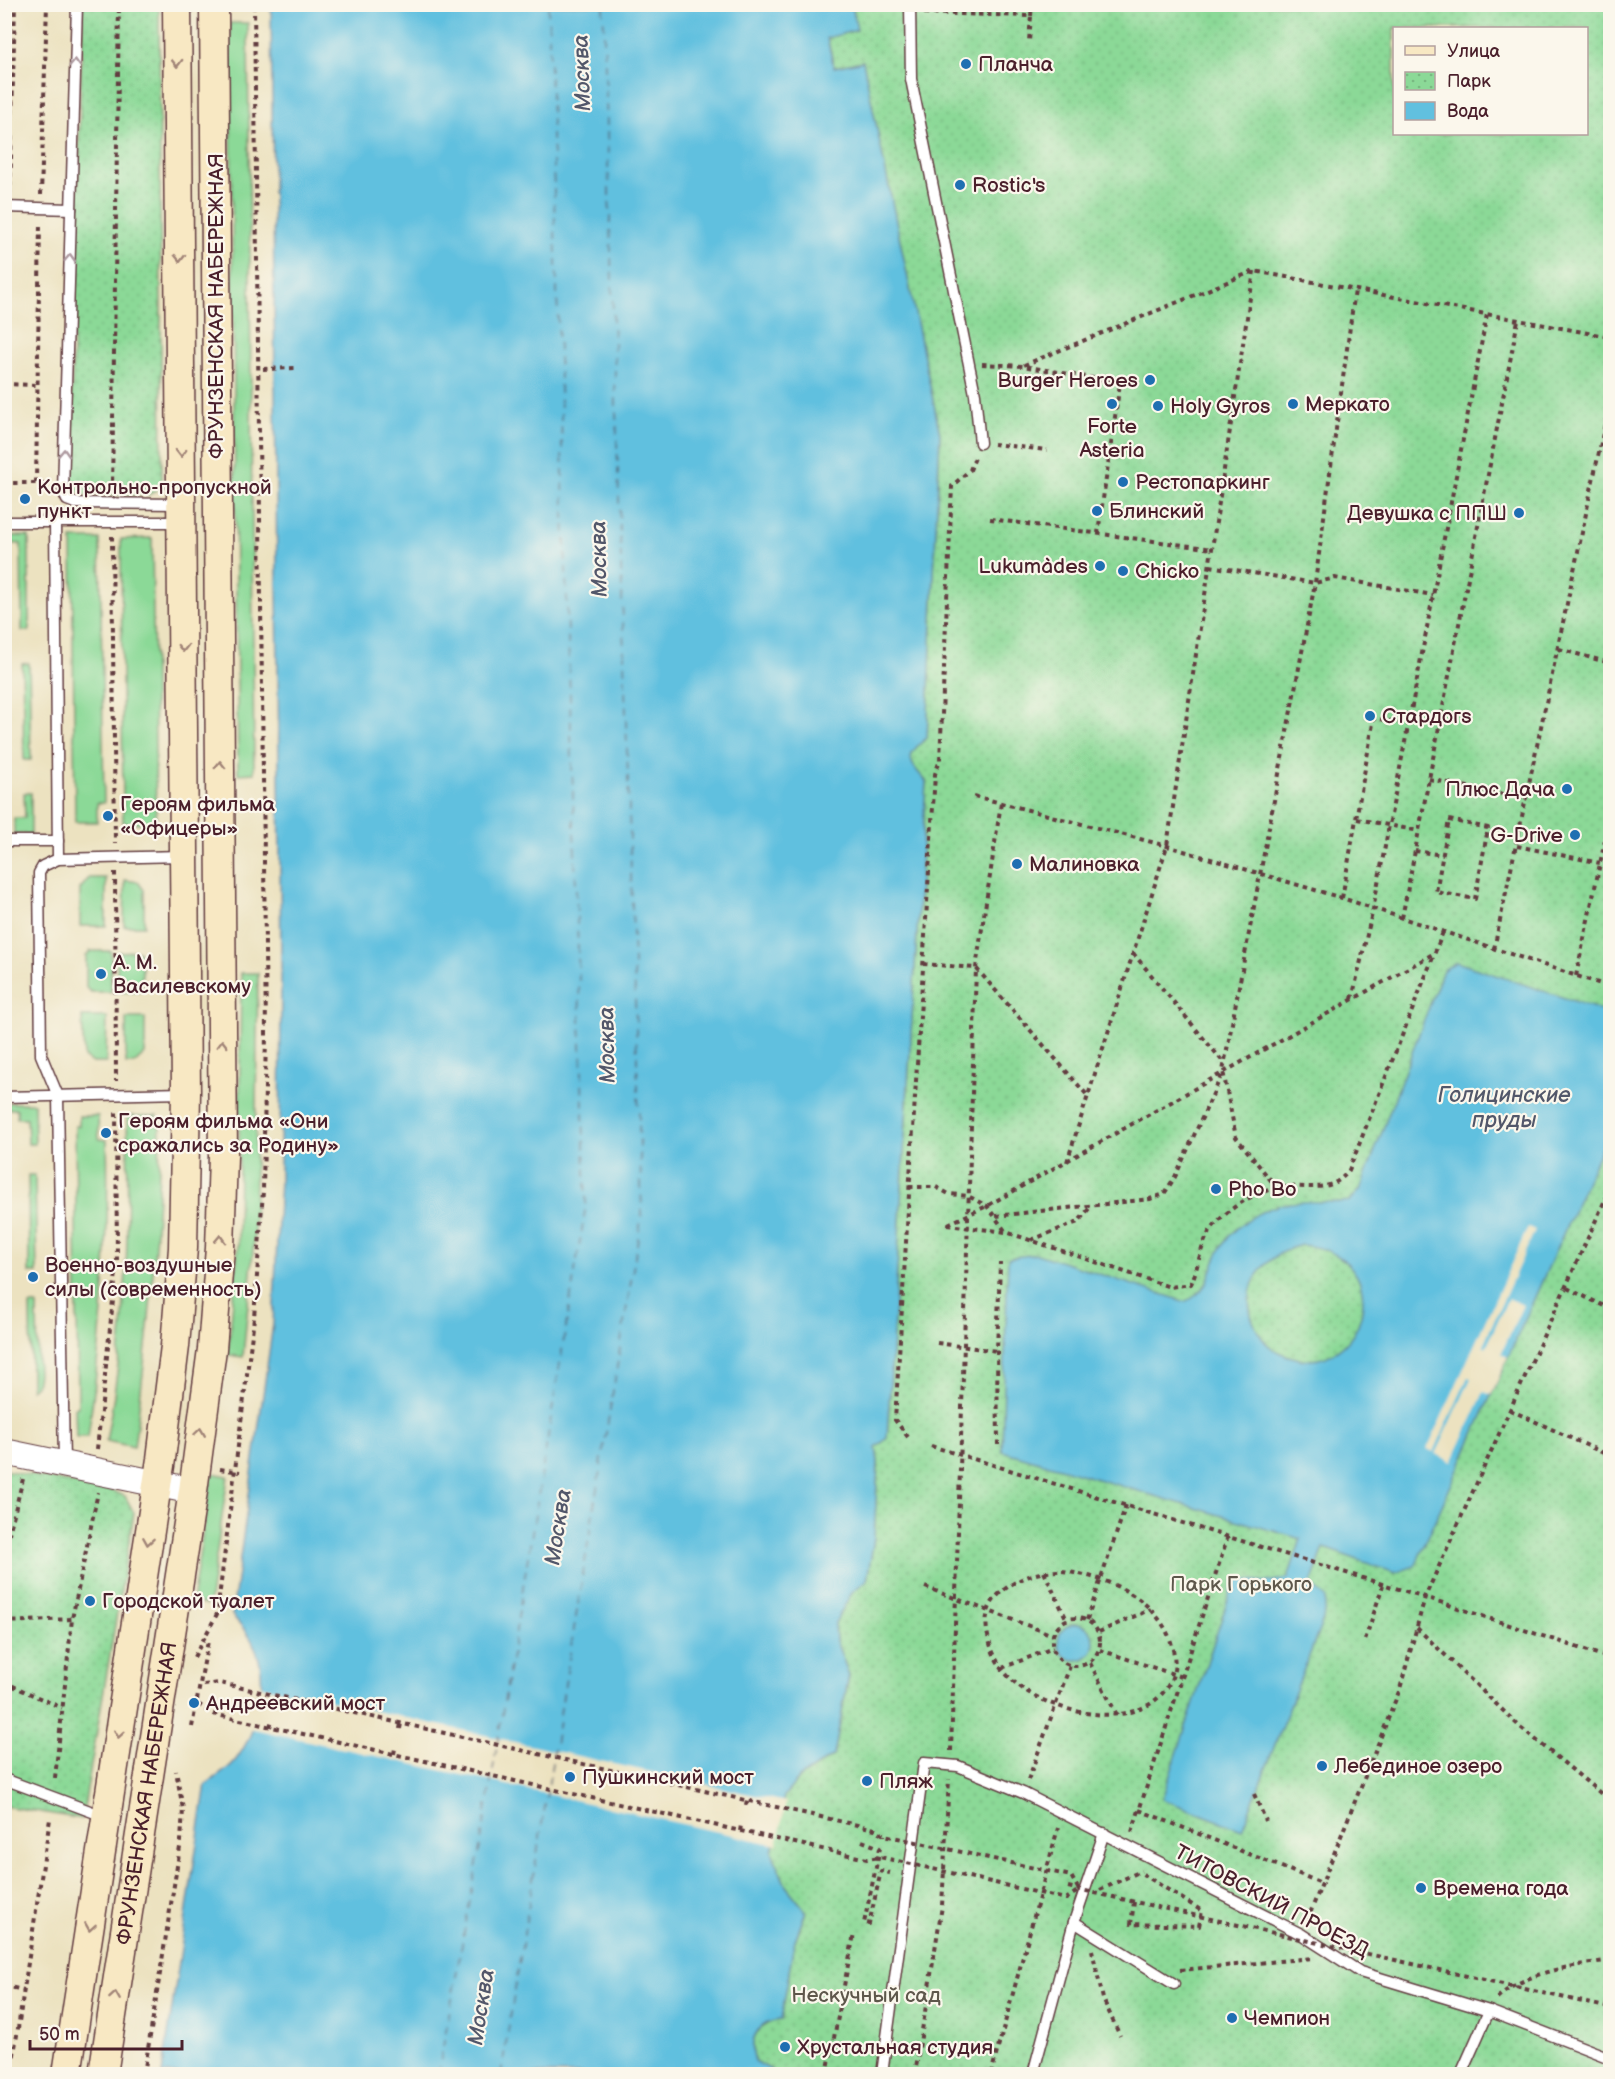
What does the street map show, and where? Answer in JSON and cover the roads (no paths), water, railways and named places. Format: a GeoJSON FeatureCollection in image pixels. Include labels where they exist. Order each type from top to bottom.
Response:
{"type":"FeatureCollection","features":[{"type":"Feature","properties":{"kind":"main road","name":"ФРУНЗЕНСКАЯ НАБЕРЕЖНАЯ"},"geometry":{"type":"LineString","coordinates":[[67,2074],[156,1483],[175,1346],[183,1248],[186,1093],[185,856],[177,4]]}},
{"type":"Feature","properties":{"kind":"main road","name":"ФРУНЗЕНСКАЯ НАБЕРЕЖНАЯ"},"geometry":{"type":"LineString","coordinates":[[103,2074],[193,1491],[212,1349],[220,1248],[223,1156],[214,4]]}},
{"type":"Feature","properties":{"kind":"street"},"geometry":{"type":"LineString","coordinates":[[4,1452],[193,1491]]}},
{"type":"Feature","properties":{"kind":"lane"},"geometry":{"type":"LineString","coordinates":[[77,4],[63,491],[67,500],[75,503],[111,503],[182,513]]}},
{"type":"Feature","properties":{"kind":"lane"},"geometry":{"type":"LineString","coordinates":[[911,9],[911,78],[975,394],[980,443]]}},
{"type":"Feature","properties":{"kind":"lane"},"geometry":{"type":"LineString","coordinates":[[7,207],[71,209]]}},
{"type":"Feature","properties":{"kind":"lane"},"geometry":{"type":"LineString","coordinates":[[4,522],[111,521],[182,513]]}},
{"type":"Feature","properties":{"kind":"lane"},"geometry":{"type":"LineString","coordinates":[[55,521],[58,859]]}},
{"type":"Feature","properties":{"kind":"lane"},"geometry":{"type":"LineString","coordinates":[[4,842],[58,841]]}},
{"type":"Feature","properties":{"kind":"lane"},"geometry":{"type":"LineString","coordinates":[[64,1464],[58,1096],[41,1054],[39,873],[43,867],[58,859],[185,856]]}},
{"type":"Feature","properties":{"kind":"lane"},"geometry":{"type":"LineString","coordinates":[[4,1097],[186,1093]]}},
{"type":"Feature","properties":{"kind":"lane","name":"ТИТОВСКИЙ ПРОЕЗД"},"geometry":{"type":"LineString","coordinates":[[882,2074],[924,1763],[950,1766],[1023,1793],[1301,1934],[1360,1972],[1489,2011],[1611,2058]]}},
{"type":"Feature","properties":{"kind":"lane"},"geometry":{"type":"LineString","coordinates":[[4,1779],[106,1817]]}},
{"type":"Feature","properties":{"kind":"lane"},"geometry":{"type":"LineString","coordinates":[[1033,2074],[1081,1894],[1104,1833]]}},
{"type":"Feature","properties":{"kind":"lane"},"geometry":{"type":"LineString","coordinates":[[1074,1922],[1174,1984]]}},
{"type":"Feature","properties":{"kind":"lane"},"geometry":{"type":"LineString","coordinates":[[1461,2074],[1489,2011]]}},
{"type":"Feature","properties":{"kind":"water","name":"Москва"},"geometry":{"type":"Polygon","coordinates":[[[271,5],[852,5],[857,30],[827,38],[834,67],[863,61],[940,434],[927,738],[915,749],[911,759],[915,769],[926,781],[887,1438],[876,1448],[878,1462],[874,1538],[867,1580],[852,1592],[835,1623],[836,1641],[849,1675],[834,1755],[800,1777],[784,1796],[772,1852],[786,1886],[806,1911],[794,1943],[781,2020],[773,2021],[760,2028],[754,2039],[755,2061],[771,2070],[771,2074],[162,2074],[206,1784],[229,1767],[243,1748],[256,1718],[261,1686],[258,1655],[245,1630],[232,1615],[273,1324],[280,1179],[281,965],[271,5]]]}},
{"type":"Feature","properties":{"kind":"water","name":"Голицинские пруды"},"geometry":{"type":"Polygon","coordinates":[[[1456,962],[1610,1013],[1610,1129],[1415,1566],[1395,1573],[1324,1548],[1311,1584],[1326,1598],[1323,1620],[1242,1830],[1162,1799],[1235,1578],[1267,1582],[1288,1578],[1301,1539],[1002,1451],[1008,1258],[1037,1254],[1186,1302],[1204,1286],[1218,1254],[1231,1235],[1257,1214],[1290,1203],[1350,1201],[1360,1190],[1443,970],[1456,962]],[[1302,1245],[1286,1250],[1262,1268],[1254,1280],[1250,1293],[1250,1308],[1254,1323],[1268,1345],[1292,1357],[1317,1359],[1338,1351],[1353,1334],[1362,1313],[1362,1291],[1353,1270],[1333,1254],[1302,1245]]]}},
{"type":"Feature","properties":{"kind":"water"},"geometry":{"type":"Polygon","coordinates":[[[1076,1624],[1089,1629],[1094,1642],[1089,1655],[1076,1660],[1063,1655],[1058,1642],[1063,1629],[1076,1624]]]}},
{"type":"Feature","properties":{"kind":"place","name":"Планча"},"geometry":{"type":"Point","coordinates":[966,64]}},
{"type":"Feature","properties":{"kind":"place","name":"Rostic's"},"geometry":{"type":"Point","coordinates":[960,185]}},
{"type":"Feature","properties":{"kind":"place","name":"Burger Heroes"},"geometry":{"type":"Point","coordinates":[1150,380]}},
{"type":"Feature","properties":{"kind":"place","name":"Forte Asteria"},"geometry":{"type":"Point","coordinates":[1112,404]}},
{"type":"Feature","properties":{"kind":"place","name":"Меркато"},"geometry":{"type":"Point","coordinates":[1293,404]}},
{"type":"Feature","properties":{"kind":"place","name":"Holy Gyros"},"geometry":{"type":"Point","coordinates":[1158,406]}},
{"type":"Feature","properties":{"kind":"place","name":"Рестопаркинг"},"geometry":{"type":"Point","coordinates":[1123,482]}},
{"type":"Feature","properties":{"kind":"place","name":"Контрольно-пропускной пункт"},"geometry":{"type":"Point","coordinates":[25,499]}},
{"type":"Feature","properties":{"kind":"place","name":"Блинский"},"geometry":{"type":"Point","coordinates":[1097,511]}},
{"type":"Feature","properties":{"kind":"place","name":"Девушка с ППШ"},"geometry":{"type":"Point","coordinates":[1519,513]}},
{"type":"Feature","properties":{"kind":"place","name":"Lukumàdes"},"geometry":{"type":"Point","coordinates":[1100,566]}},
{"type":"Feature","properties":{"kind":"place","name":"Chicko"},"geometry":{"type":"Point","coordinates":[1123,571]}},
{"type":"Feature","properties":{"kind":"place","name":"Стардогs"},"geometry":{"type":"Point","coordinates":[1370,716]}},
{"type":"Feature","properties":{"kind":"place","name":"Плюс Дача"},"geometry":{"type":"Point","coordinates":[1567,789]}},
{"type":"Feature","properties":{"kind":"place","name":"Героям фильма «Офицеры»"},"geometry":{"type":"Point","coordinates":[108,816]}},
{"type":"Feature","properties":{"kind":"place","name":"G-Drive"},"geometry":{"type":"Point","coordinates":[1575,835]}},
{"type":"Feature","properties":{"kind":"place","name":"Малиновка"},"geometry":{"type":"Point","coordinates":[1017,864]}},
{"type":"Feature","properties":{"kind":"place","name":"А. М. Василевскому"},"geometry":{"type":"Point","coordinates":[101,974]}},
{"type":"Feature","properties":{"kind":"place","name":"Героям фильма «Они сражались за Родину»"},"geometry":{"type":"Point","coordinates":[106,1133]}},
{"type":"Feature","properties":{"kind":"place","name":"Pho Bo"},"geometry":{"type":"Point","coordinates":[1216,1189]}},
{"type":"Feature","properties":{"kind":"place","name":"Военно-воздушные силы (современность)"},"geometry":{"type":"Point","coordinates":[33,1277]}},
{"type":"Feature","properties":{"kind":"place","name":"Городской туалет"},"geometry":{"type":"Point","coordinates":[90,1601]}},
{"type":"Feature","properties":{"kind":"place","name":"Андреевский мост"},"geometry":{"type":"Point","coordinates":[194,1703]}},
{"type":"Feature","properties":{"kind":"place","name":"Лебединое озеро"},"geometry":{"type":"Point","coordinates":[1322,1766]}},
{"type":"Feature","properties":{"kind":"place","name":"Пушкинский мост"},"geometry":{"type":"Point","coordinates":[570,1777]}},
{"type":"Feature","properties":{"kind":"place","name":"Пляж"},"geometry":{"type":"Point","coordinates":[867,1781]}},
{"type":"Feature","properties":{"kind":"place","name":"Времена года"},"geometry":{"type":"Point","coordinates":[1421,1888]}},
{"type":"Feature","properties":{"kind":"place","name":"Чемпион"},"geometry":{"type":"Point","coordinates":[1232,2018]}},
{"type":"Feature","properties":{"kind":"place","name":"Хрустальная студия"},"geometry":{"type":"Point","coordinates":[785,2047]}},
{"type":"Feature","properties":{"kind":"park label","name":"Парк Горького"},"geometry":{"type":"Point","coordinates":[1241,1584]}},
{"type":"Feature","properties":{"kind":"park label","name":"Нескучный сад"},"geometry":{"type":"Point","coordinates":[866,1995]}}]}
